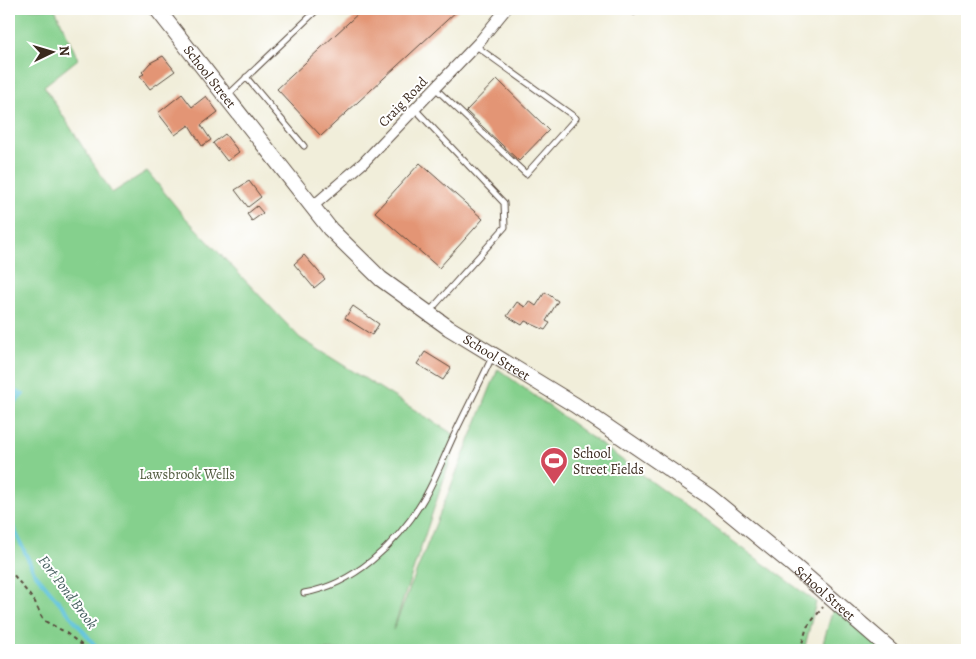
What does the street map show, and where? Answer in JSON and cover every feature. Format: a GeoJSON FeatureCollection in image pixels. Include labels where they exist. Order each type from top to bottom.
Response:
{"type":"FeatureCollection","features":[{"type":"Feature","properties":{"kind":"street","name":"School Street"},"geometry":{"type":"LineString","coordinates":[[157,9],[312,206],[356,256],[381,279],[427,313],[616,432],[703,492],[794,566],[890,650]]}},
{"type":"Feature","properties":{"kind":"street","name":"Craig Road"},"geometry":{"type":"LineString","coordinates":[[312,206],[363,163],[476,46],[506,9]]}},
{"type":"Feature","properties":{"kind":"lane"},"geometry":{"type":"LineString","coordinates":[[225,97],[318,9]]}},
{"type":"Feature","properties":{"kind":"lane"},"geometry":{"type":"LineString","coordinates":[[630,9],[634,12],[639,9]]}},
{"type":"Feature","properties":{"kind":"lane"},"geometry":{"type":"LineString","coordinates":[[435,88],[526,174],[576,118],[476,46]]}},
{"type":"Feature","properties":{"kind":"lane"},"geometry":{"type":"LineString","coordinates":[[246,77],[304,146]]}},
{"type":"Feature","properties":{"kind":"lane"},"geometry":{"type":"LineString","coordinates":[[415,109],[504,203],[505,227],[427,313]]}},
{"type":"Feature","properties":{"kind":"lane"},"geometry":{"type":"LineString","coordinates":[[304,593],[317,591],[340,581],[364,566],[387,546],[408,523],[423,500],[494,355]]}},
{"type":"Feature","properties":{"kind":"path"},"geometry":{"type":"LineString","coordinates":[[9,569],[35,602],[43,620],[65,632],[88,650]]}},
{"type":"Feature","properties":{"kind":"path"},"geometry":{"type":"LineString","coordinates":[[800,650],[807,627],[830,598]]}},
{"type":"Feature","properties":{"kind":"path"},"geometry":{"type":"LineString","coordinates":[[9,646],[25,650]]}},
{"type":"Feature","properties":{"kind":"green space","name":"Lawsbrook Wells"},"geometry":{"type":"Polygon","coordinates":[[[9,9],[55,9],[78,59],[44,86],[112,193],[147,171],[182,214],[300,338],[458,437],[393,630],[498,369],[816,602],[804,650],[9,650],[9,9]]]}},
{"type":"Feature","properties":{"kind":"green space"},"geometry":{"type":"Polygon","coordinates":[[[835,602],[883,650],[821,650],[835,602]]]}},
{"type":"Feature","properties":{"kind":"building"},"geometry":{"type":"Polygon","coordinates":[[[363,9],[459,9],[321,136],[277,89],[363,9]]]}},
{"type":"Feature","properties":{"kind":"building"},"geometry":{"type":"Polygon","coordinates":[[[163,56],[175,71],[150,89],[140,76],[144,74],[142,72],[150,63],[163,56]]]}},
{"type":"Feature","properties":{"kind":"building"},"geometry":{"type":"Polygon","coordinates":[[[497,79],[549,130],[519,161],[466,111],[497,79]]]}},
{"type":"Feature","properties":{"kind":"building"},"geometry":{"type":"Polygon","coordinates":[[[182,94],[192,107],[206,96],[218,112],[201,125],[211,140],[202,146],[189,125],[175,135],[158,113],[182,94]]]}},
{"type":"Feature","properties":{"kind":"building"},"geometry":{"type":"Polygon","coordinates":[[[225,134],[239,152],[227,161],[213,143],[225,134]]]}},
{"type":"Feature","properties":{"kind":"building"},"geometry":{"type":"Polygon","coordinates":[[[420,163],[483,219],[439,268],[375,212],[420,163]]]}},
{"type":"Feature","properties":{"kind":"building"},"geometry":{"type":"Polygon","coordinates":[[[249,181],[261,197],[248,207],[235,190],[249,181]]]}},
{"type":"Feature","properties":{"kind":"building"},"geometry":{"type":"Polygon","coordinates":[[[257,206],[263,213],[252,221],[247,214],[257,206]]]}},
{"type":"Feature","properties":{"kind":"building"},"geometry":{"type":"Polygon","coordinates":[[[304,255],[325,279],[314,288],[294,264],[304,255]]]}},
{"type":"Feature","properties":{"kind":"building"},"geometry":{"type":"Polygon","coordinates":[[[545,292],[558,301],[546,321],[550,323],[545,330],[525,321],[522,325],[507,316],[517,302],[525,307],[529,301],[536,306],[545,292]]]}},
{"type":"Feature","properties":{"kind":"building"},"geometry":{"type":"Polygon","coordinates":[[[353,306],[379,324],[372,335],[345,318],[353,306]]]}},
{"type":"Feature","properties":{"kind":"building"},"geometry":{"type":"Polygon","coordinates":[[[425,352],[451,368],[443,380],[417,364],[425,352]]]}},
{"type":"Feature","properties":{"kind":"waterway","name":"Fort Pond Brook"},"geometry":{"type":"LineString","coordinates":[[9,390],[23,394],[9,408]]}},
{"type":"Feature","properties":{"kind":"waterway","name":"Fort Pond Brook"},"geometry":{"type":"LineString","coordinates":[[9,518],[34,572],[99,650]]}},
{"type":"Feature","properties":{"kind":"place","name":"School Street Fields"},"geometry":{"type":"Point","coordinates":[554,485]}}]}
